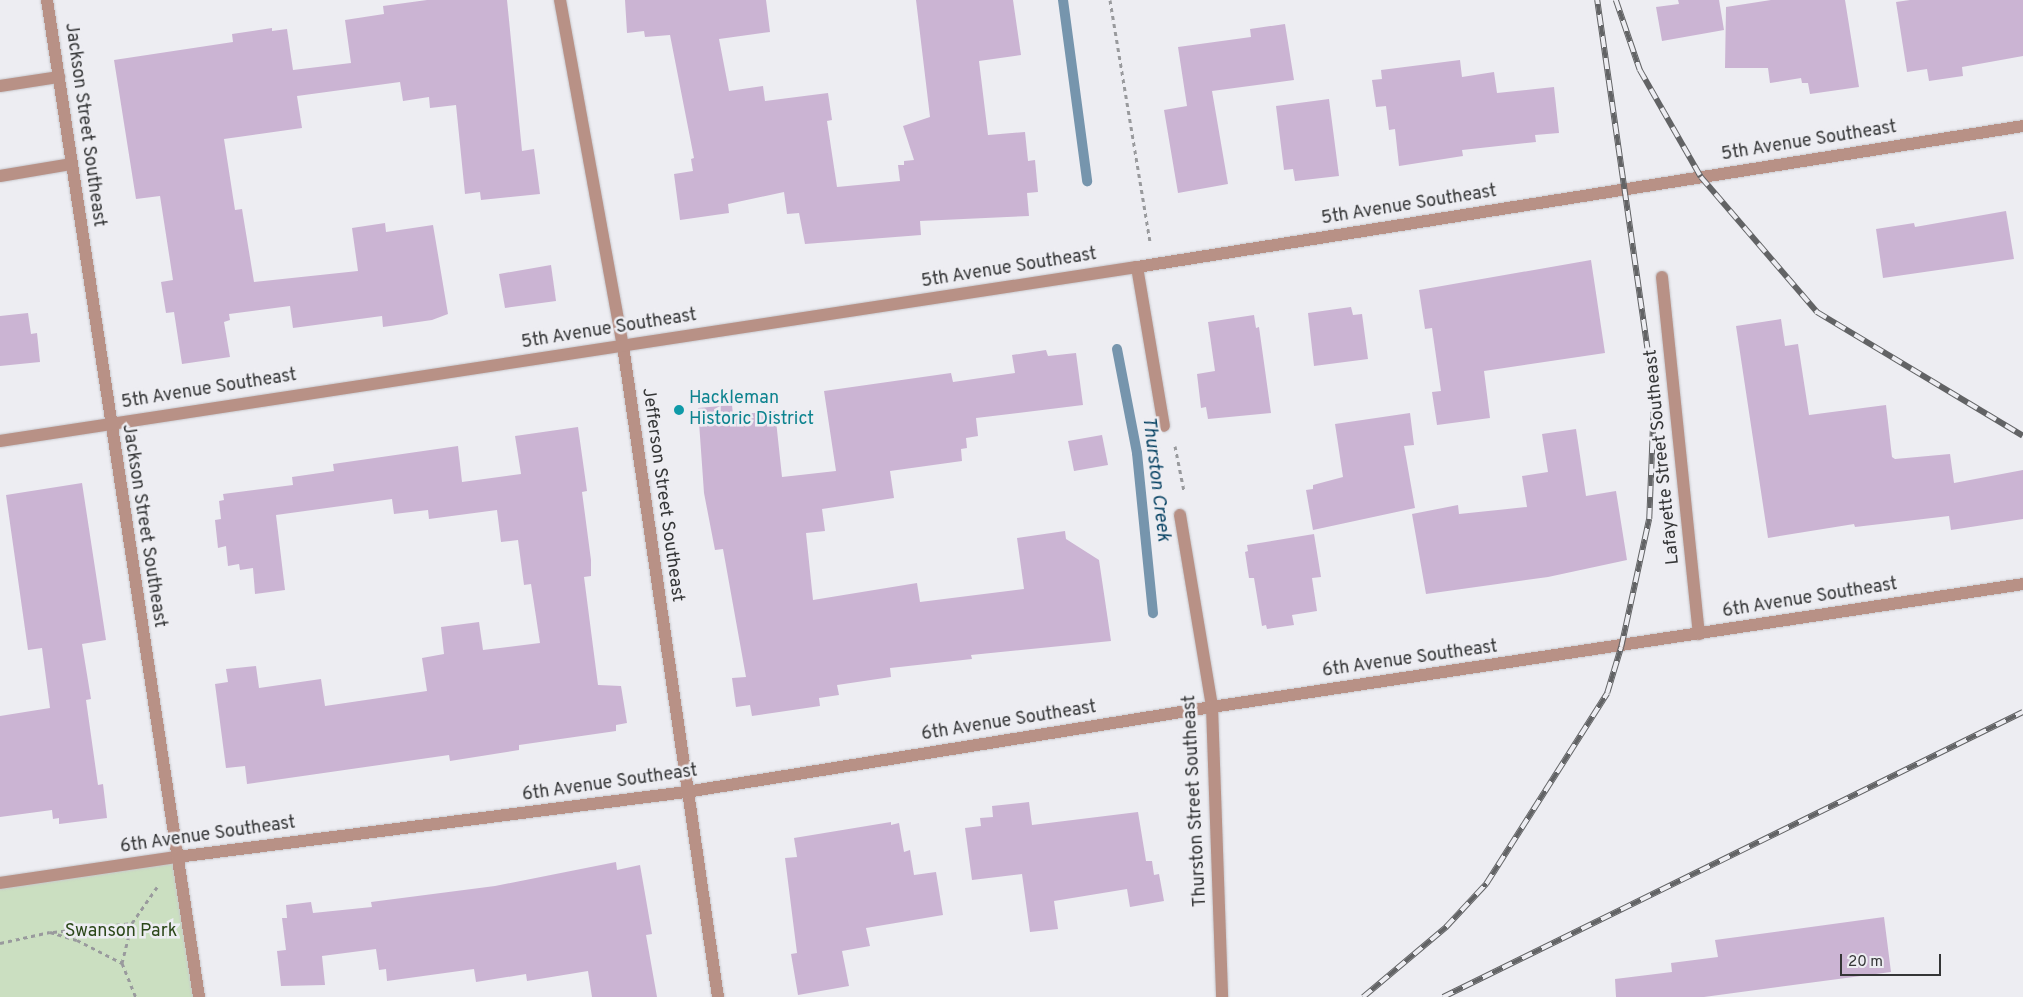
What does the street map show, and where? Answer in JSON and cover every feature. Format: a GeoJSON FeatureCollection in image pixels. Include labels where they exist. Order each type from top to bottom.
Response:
{"type":"FeatureCollection","features":[{"type":"Feature","properties":{"kind":"street","name":"Jackson Street Southeast"},"geometry":{"type":"LineString","coordinates":[[47,0],[199,997]]}},
{"type":"Feature","properties":{"kind":"street","name":"Jefferson Street Southeast"},"geometry":{"type":"LineString","coordinates":[[560,0],[623,346],[686,792],[718,997]]}},
{"type":"Feature","properties":{"kind":"street"},"geometry":{"type":"LineString","coordinates":[[0,86],[59,77]]}},
{"type":"Feature","properties":{"kind":"street","name":"5th Avenue Southeast"},"geometry":{"type":"LineString","coordinates":[[0,441],[1154,264],[2023,126]]}},
{"type":"Feature","properties":{"kind":"street"},"geometry":{"type":"LineString","coordinates":[[0,176],[72,164]]}},
{"type":"Feature","properties":{"kind":"street"},"geometry":{"type":"LineString","coordinates":[[1137,266],[1164,426]]}},
{"type":"Feature","properties":{"kind":"street","name":"Lafayette Street Southeast"},"geometry":{"type":"LineString","coordinates":[[1662,277],[1699,634]]}},
{"type":"Feature","properties":{"kind":"street","name":"Thurston Street Southeast"},"geometry":{"type":"LineString","coordinates":[[1180,515],[1212,706],[1222,997]]}},
{"type":"Feature","properties":{"kind":"street","name":"6th Avenue Southeast"},"geometry":{"type":"LineString","coordinates":[[0,883],[177,857],[686,792],[1212,706],[2023,584]]}},
{"type":"Feature","properties":{"kind":"path"},"geometry":{"type":"LineString","coordinates":[[1110,0],[1154,264]]}},
{"type":"Feature","properties":{"kind":"path"},"geometry":{"type":"LineString","coordinates":[[1164,426],[1174,441],[1178,460],[1185,499],[1180,515]]}},
{"type":"Feature","properties":{"kind":"path"},"geometry":{"type":"LineString","coordinates":[[136,997],[122,963],[132,924],[177,857]]}},
{"type":"Feature","properties":{"kind":"path"},"geometry":{"type":"LineString","coordinates":[[0,943],[50,932],[132,924]]}},
{"type":"Feature","properties":{"kind":"path"},"geometry":{"type":"LineString","coordinates":[[50,932],[78,940],[122,963]]}},
{"type":"Feature","properties":{"kind":"green space","name":"Swanson Park"},"geometry":{"type":"Polygon","coordinates":[[[177,857],[201,997],[0,997],[0,883],[177,857]]]}},
{"type":"Feature","properties":{"kind":"building"},"geometry":{"type":"Polygon","coordinates":[[[427,0],[507,0],[522,151],[534,149],[540,194],[481,200],[480,192],[465,194],[456,105],[430,108],[429,97],[403,101],[400,82],[297,96],[302,128],[224,139],[235,210],[242,209],[254,282],[358,271],[352,228],[385,223],[386,232],[433,225],[448,314],[432,320],[383,327],[382,316],[293,328],[290,306],[229,314],[230,320],[224,322],[230,357],[182,364],[174,312],[166,313],[161,282],[173,280],[160,196],[136,199],[114,60],[233,42],[232,34],[272,28],[272,31],[287,29],[293,70],[351,63],[345,20],[384,14],[383,6],[427,0]]]}},
{"type":"Feature","properties":{"kind":"building"},"geometry":{"type":"Polygon","coordinates":[[[625,0],[766,0],[770,32],[719,39],[729,91],[763,86],[765,101],[828,93],[832,120],[827,121],[837,187],[900,181],[898,165],[904,165],[904,161],[914,160],[903,126],[930,117],[916,0],[1013,0],[1021,55],[979,61],[988,135],[1025,132],[1028,161],[1035,160],[1038,192],[1027,193],[1029,216],[920,221],[921,235],[805,244],[799,213],[787,214],[784,192],[728,204],[729,213],[680,220],[674,174],[693,171],[691,159],[694,158],[670,35],[645,37],[644,31],[627,33],[625,0]]]}},
{"type":"Feature","properties":{"kind":"building"},"geometry":{"type":"Polygon","coordinates":[[[1678,0],[1719,0],[1724,30],[1662,41],[1656,7],[1679,4],[1678,0]]]}},
{"type":"Feature","properties":{"kind":"building"},"geometry":{"type":"Polygon","coordinates":[[[1771,0],[1845,0],[1859,87],[1810,94],[1808,83],[1802,83],[1801,78],[1770,83],[1768,68],[1725,68],[1726,7],[1771,0]]]}},
{"type":"Feature","properties":{"kind":"building"},"geometry":{"type":"Polygon","coordinates":[[[1910,0],[2023,0],[2023,56],[1962,67],[1963,76],[1929,81],[1927,69],[1907,72],[1896,2],[1910,0]]]}},
{"type":"Feature","properties":{"kind":"building"},"geometry":{"type":"Polygon","coordinates":[[[1285,24],[1294,80],[1212,91],[1228,184],[1178,193],[1164,110],[1187,106],[1178,47],[1251,37],[1250,29],[1285,24]]]}},
{"type":"Feature","properties":{"kind":"building"},"geometry":{"type":"Polygon","coordinates":[[[1460,60],[1462,77],[1494,72],[1497,93],[1554,87],[1559,133],[1535,135],[1536,142],[1462,150],[1463,156],[1399,166],[1395,129],[1389,130],[1386,106],[1376,107],[1372,80],[1382,79],[1381,70],[1460,60]]]}},
{"type":"Feature","properties":{"kind":"building"},"geometry":{"type":"Polygon","coordinates":[[[1329,99],[1339,176],[1295,181],[1293,169],[1284,170],[1276,106],[1329,99]]]}},
{"type":"Feature","properties":{"kind":"building"},"geometry":{"type":"Polygon","coordinates":[[[2006,211],[2014,259],[1883,278],[1876,229],[1914,223],[1915,227],[2006,211]]]}},
{"type":"Feature","properties":{"kind":"building"},"geometry":{"type":"Polygon","coordinates":[[[1591,260],[1605,353],[1484,371],[1490,418],[1437,425],[1432,392],[1441,391],[1432,328],[1425,329],[1419,290],[1591,260]]]}},
{"type":"Feature","properties":{"kind":"building"},"geometry":{"type":"Polygon","coordinates":[[[551,265],[556,301],[505,308],[499,274],[551,265]]]}},
{"type":"Feature","properties":{"kind":"building"},"geometry":{"type":"Polygon","coordinates":[[[1351,307],[1353,315],[1362,314],[1368,359],[1314,366],[1308,313],[1351,307]]]}},
{"type":"Feature","properties":{"kind":"building"},"geometry":{"type":"Polygon","coordinates":[[[28,313],[31,334],[37,333],[40,362],[0,366],[0,316],[28,313]]]}},
{"type":"Feature","properties":{"kind":"building"},"geometry":{"type":"Polygon","coordinates":[[[1254,315],[1256,328],[1259,327],[1271,413],[1208,419],[1206,407],[1201,408],[1197,374],[1215,371],[1208,322],[1254,315]]]}},
{"type":"Feature","properties":{"kind":"building"},"geometry":{"type":"Polygon","coordinates":[[[1781,319],[1785,346],[1798,344],[1809,415],[1886,405],[1892,457],[1895,459],[1950,454],[1954,483],[2023,470],[2023,519],[1951,530],[1949,516],[1855,527],[1854,524],[1768,538],[1736,326],[1781,319]]]}},
{"type":"Feature","properties":{"kind":"building"},"geometry":{"type":"Polygon","coordinates":[[[1046,350],[1048,356],[1076,353],[1083,405],[976,418],[978,436],[966,438],[967,448],[961,449],[962,461],[890,471],[894,498],[822,509],[825,531],[806,533],[813,600],[917,583],[920,602],[1024,589],[1017,538],[1065,531],[1066,539],[1099,560],[1111,641],[971,655],[972,659],[890,668],[891,677],[837,685],[839,695],[819,698],[820,706],[752,716],[750,705],[736,707],[732,678],[746,677],[723,549],[715,550],[704,493],[698,408],[732,405],[733,415],[775,411],[782,477],[836,471],[824,391],[951,373],[953,382],[1015,373],[1012,355],[1046,350]]]}},
{"type":"Feature","properties":{"kind":"building"},"geometry":{"type":"Polygon","coordinates":[[[1410,413],[1414,445],[1404,446],[1415,508],[1313,530],[1306,490],[1313,489],[1313,485],[1343,477],[1335,424],[1410,413]]]}},
{"type":"Feature","properties":{"kind":"building"},"geometry":{"type":"Polygon","coordinates":[[[578,427],[587,491],[582,492],[591,560],[591,576],[584,577],[598,685],[621,686],[627,723],[616,725],[616,731],[519,745],[519,750],[450,761],[449,755],[247,784],[245,766],[226,768],[215,684],[228,682],[226,669],[256,666],[259,688],[321,679],[325,706],[427,691],[422,658],[444,654],[441,627],[479,622],[483,650],[540,643],[531,584],[524,585],[518,540],[501,542],[497,510],[429,519],[428,510],[394,514],[392,499],[276,515],[285,590],[255,594],[253,568],[240,570],[239,564],[228,566],[226,546],[218,548],[215,520],[221,519],[219,501],[224,500],[223,494],[293,485],[292,477],[334,471],[333,464],[458,446],[462,482],[521,474],[515,436],[578,427]]]}},
{"type":"Feature","properties":{"kind":"building"},"geometry":{"type":"Polygon","coordinates":[[[1576,429],[1586,496],[1616,491],[1627,560],[1548,577],[1426,594],[1412,514],[1458,505],[1459,514],[1527,507],[1522,476],[1548,472],[1542,434],[1576,429]]]}},
{"type":"Feature","properties":{"kind":"building"},"geometry":{"type":"Polygon","coordinates":[[[1102,435],[1108,465],[1074,471],[1068,441],[1102,435]]]}},
{"type":"Feature","properties":{"kind":"building"},"geometry":{"type":"Polygon","coordinates":[[[82,483],[106,640],[82,644],[91,699],[86,700],[98,785],[103,784],[107,818],[59,824],[59,818],[53,819],[52,810],[0,817],[0,716],[50,708],[42,648],[28,650],[6,495],[82,483]]]}},
{"type":"Feature","properties":{"kind":"building"},"geometry":{"type":"Polygon","coordinates":[[[1314,534],[1321,577],[1312,578],[1317,611],[1292,615],[1294,625],[1267,629],[1266,625],[1262,626],[1254,578],[1249,578],[1245,552],[1248,551],[1247,545],[1314,534]]]}},
{"type":"Feature","properties":{"kind":"building"},"geometry":{"type":"Polygon","coordinates":[[[1029,802],[1032,825],[1138,812],[1146,861],[1152,861],[1154,875],[1159,874],[1164,901],[1130,907],[1127,889],[1054,901],[1058,929],[1030,932],[1022,874],[972,880],[965,828],[981,826],[980,818],[993,817],[992,806],[1029,802]]]}},
{"type":"Feature","properties":{"kind":"building"},"geometry":{"type":"Polygon","coordinates":[[[891,822],[891,825],[899,823],[904,852],[910,850],[914,875],[936,872],[943,915],[866,928],[870,946],[842,951],[849,986],[798,995],[791,954],[797,953],[785,858],[797,857],[794,838],[891,822]]]}},
{"type":"Feature","properties":{"kind":"building"},"geometry":{"type":"Polygon","coordinates":[[[616,862],[617,870],[640,865],[652,934],[646,935],[657,997],[592,997],[588,971],[527,981],[526,974],[476,982],[474,969],[387,981],[386,969],[379,970],[376,949],[322,956],[325,985],[281,986],[277,951],[286,950],[282,918],[287,918],[286,905],[311,902],[313,913],[372,907],[371,902],[495,886],[616,862]]]}},
{"type":"Feature","properties":{"kind":"building"},"geometry":{"type":"Polygon","coordinates":[[[1884,917],[1891,972],[1704,997],[1616,997],[1615,979],[1672,972],[1671,963],[1718,957],[1715,940],[1884,917]]]}},
{"type":"Feature","properties":{"kind":"waterway","name":"Thurston Creek"},"geometry":{"type":"LineString","coordinates":[[1063,0],[1087,181]]}},
{"type":"Feature","properties":{"kind":"waterway","name":"Thurston Creek"},"geometry":{"type":"LineString","coordinates":[[1117,349],[1137,453],[1153,613]]}},
{"type":"Feature","properties":{"kind":"railway"},"geometry":{"type":"LineString","coordinates":[[1363,997],[1446,927],[1486,884],[1607,693],[1621,647],[1649,519],[1654,396],[1597,0]]}},
{"type":"Feature","properties":{"kind":"railway"},"geometry":{"type":"LineString","coordinates":[[1616,0],[1640,70],[1701,177],[1817,312],[2023,436]]}},
{"type":"Feature","properties":{"kind":"railway"},"geometry":{"type":"LineString","coordinates":[[1443,997],[2023,712]]}},
{"type":"Feature","properties":{"kind":"place","name":"Hackleman Historic District"},"geometry":{"type":"Point","coordinates":[679,410]}}]}
